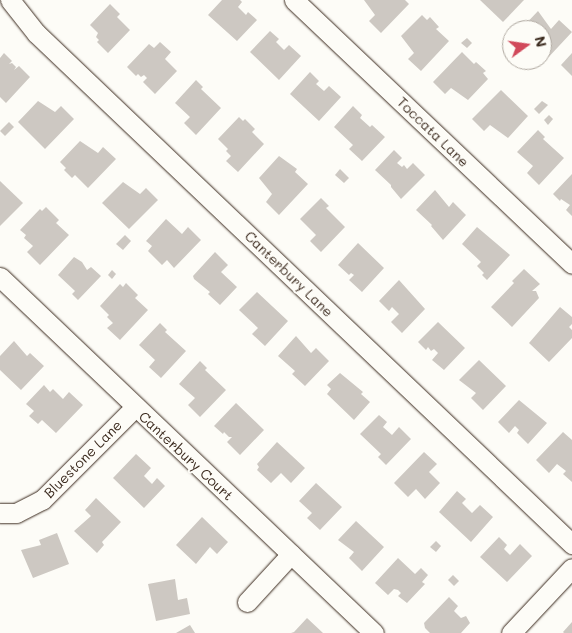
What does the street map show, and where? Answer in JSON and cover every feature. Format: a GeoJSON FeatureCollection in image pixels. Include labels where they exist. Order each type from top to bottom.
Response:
{"type":"FeatureCollection","features":[{"type":"Feature","properties":{"kind":"street","name":"Canterbury Lane"},"geometry":{"type":"LineString","coordinates":[[10,0],[36,33],[572,544]]}},
{"type":"Feature","properties":{"kind":"street","name":"Toccata Lane"},"geometry":{"type":"LineString","coordinates":[[294,0],[572,264]]}},
{"type":"Feature","properties":{"kind":"street","name":"Canterbury Court"},"geometry":{"type":"LineString","coordinates":[[0,277],[374,633]]}},
{"type":"Feature","properties":{"kind":"street","name":"Bluestone Lane"},"geometry":{"type":"LineString","coordinates":[[0,513],[16,513],[42,500],[135,407]]}},
{"type":"Feature","properties":{"kind":"street"},"geometry":{"type":"LineString","coordinates":[[247,602],[291,554]]}},
{"type":"Feature","properties":{"kind":"street"},"geometry":{"type":"LineString","coordinates":[[511,633],[572,568]]}},
{"type":"Feature","properties":{"kind":"building"},"geometry":{"type":"Polygon","coordinates":[[[222,0],[240,0],[242,2],[238,7],[246,15],[248,12],[257,20],[237,41],[208,15],[222,0]]]}},
{"type":"Feature","properties":{"kind":"building"},"geometry":{"type":"Polygon","coordinates":[[[364,0],[405,0],[409,4],[381,33],[369,21],[375,15],[364,0]]]}},
{"type":"Feature","properties":{"kind":"building"},"geometry":{"type":"Polygon","coordinates":[[[480,0],[524,0],[505,20],[502,21],[480,0]]]}},
{"type":"Feature","properties":{"kind":"building"},"geometry":{"type":"Polygon","coordinates":[[[110,4],[120,14],[117,17],[130,30],[108,53],[97,42],[99,40],[96,37],[98,33],[90,25],[110,4]]]}},
{"type":"Feature","properties":{"kind":"building"},"geometry":{"type":"Polygon","coordinates":[[[538,11],[544,20],[529,20],[538,11]]]}},
{"type":"Feature","properties":{"kind":"building"},"geometry":{"type":"Polygon","coordinates":[[[422,15],[427,20],[430,17],[439,27],[436,29],[449,41],[421,71],[408,59],[414,53],[401,36],[422,15]]]}},
{"type":"Feature","properties":{"kind":"building"},"geometry":{"type":"Polygon","coordinates":[[[559,20],[572,32],[552,53],[552,28],[559,20]]]}},
{"type":"Feature","properties":{"kind":"building"},"geometry":{"type":"Polygon","coordinates":[[[270,31],[279,39],[276,42],[284,50],[289,45],[301,56],[279,80],[250,52],[270,31]]]}},
{"type":"Feature","properties":{"kind":"building"},"geometry":{"type":"Polygon","coordinates":[[[467,38],[472,43],[467,48],[461,43],[467,38]]]}},
{"type":"Feature","properties":{"kind":"building"},"geometry":{"type":"Polygon","coordinates":[[[160,42],[171,52],[165,59],[177,71],[155,94],[143,82],[147,78],[144,75],[141,77],[138,74],[136,76],[127,67],[149,44],[154,48],[160,42]]]}},
{"type":"Feature","properties":{"kind":"building"},"geometry":{"type":"Polygon","coordinates":[[[462,52],[474,64],[476,62],[486,71],[483,73],[488,79],[468,100],[451,88],[445,94],[433,82],[462,52]]]}},
{"type":"Feature","properties":{"kind":"building"},"geometry":{"type":"Polygon","coordinates":[[[4,53],[12,61],[9,64],[12,63],[16,67],[14,70],[19,66],[30,77],[6,103],[0,97],[0,58],[4,53]]]}},
{"type":"Feature","properties":{"kind":"building"},"geometry":{"type":"Polygon","coordinates":[[[572,53],[572,76],[561,65],[572,53]]]}},
{"type":"Feature","properties":{"kind":"building"},"geometry":{"type":"Polygon","coordinates":[[[310,72],[319,81],[316,84],[324,91],[329,86],[341,97],[319,121],[290,94],[310,72]]]}},
{"type":"Feature","properties":{"kind":"building"},"geometry":{"type":"Polygon","coordinates":[[[196,80],[203,87],[201,89],[221,108],[196,135],[184,123],[190,117],[175,103],[196,80]]]}},
{"type":"Feature","properties":{"kind":"building"},"geometry":{"type":"Polygon","coordinates":[[[501,90],[528,116],[508,138],[490,125],[484,131],[472,119],[501,90]]]}},
{"type":"Feature","properties":{"kind":"building"},"geometry":{"type":"Polygon","coordinates":[[[38,101],[55,112],[61,106],[74,119],[45,149],[18,122],[38,101]]]}},
{"type":"Feature","properties":{"kind":"building"},"geometry":{"type":"Polygon","coordinates":[[[542,101],[548,105],[539,114],[534,109],[542,101]]]}},
{"type":"Feature","properties":{"kind":"building"},"geometry":{"type":"Polygon","coordinates":[[[353,106],[362,115],[360,118],[370,127],[372,125],[385,137],[362,161],[349,149],[353,145],[334,127],[353,106]]]}},
{"type":"Feature","properties":{"kind":"building"},"geometry":{"type":"Polygon","coordinates":[[[549,115],[553,119],[548,125],[544,120],[549,115]]]}},
{"type":"Feature","properties":{"kind":"building"},"geometry":{"type":"Polygon","coordinates":[[[239,117],[243,121],[245,119],[255,129],[252,132],[264,144],[238,172],[226,161],[231,156],[226,151],[228,149],[218,139],[239,117]]]}},
{"type":"Feature","properties":{"kind":"building"},"geometry":{"type":"Polygon","coordinates":[[[9,122],[14,127],[5,136],[0,131],[9,122]]]}},
{"type":"Feature","properties":{"kind":"building"},"geometry":{"type":"Polygon","coordinates":[[[538,130],[545,137],[543,139],[564,158],[539,185],[527,173],[533,166],[517,152],[538,130]]]}},
{"type":"Feature","properties":{"kind":"building"},"geometry":{"type":"Polygon","coordinates":[[[80,141],[98,153],[103,147],[116,159],[88,188],[75,175],[72,178],[64,170],[66,168],[60,162],[80,141]]]}},
{"type":"Feature","properties":{"kind":"building"},"geometry":{"type":"Polygon","coordinates":[[[394,150],[402,158],[397,163],[402,167],[404,165],[407,169],[413,163],[425,175],[401,199],[391,185],[375,170],[394,150]]]}},
{"type":"Feature","properties":{"kind":"building"},"geometry":{"type":"Polygon","coordinates":[[[279,156],[297,169],[295,172],[308,184],[279,215],[266,202],[272,194],[259,178],[279,156]]]}},
{"type":"Feature","properties":{"kind":"building"},"geometry":{"type":"Polygon","coordinates":[[[340,169],[349,178],[344,183],[335,175],[340,169]]]}},
{"type":"Feature","properties":{"kind":"building"},"geometry":{"type":"Polygon","coordinates":[[[572,174],[572,216],[566,210],[570,205],[561,199],[560,201],[553,194],[572,174]]]}},
{"type":"Feature","properties":{"kind":"building"},"geometry":{"type":"Polygon","coordinates":[[[0,181],[23,203],[0,226],[0,181]]]}},
{"type":"Feature","properties":{"kind":"building"},"geometry":{"type":"Polygon","coordinates":[[[123,182],[140,194],[146,188],[158,200],[129,229],[102,203],[123,182]]]}},
{"type":"Feature","properties":{"kind":"building"},"geometry":{"type":"Polygon","coordinates":[[[435,190],[449,207],[453,202],[466,215],[443,240],[432,225],[416,210],[435,190]]]}},
{"type":"Feature","properties":{"kind":"building"},"geometry":{"type":"Polygon","coordinates":[[[321,198],[329,206],[326,208],[345,227],[321,252],[310,241],[316,235],[300,219],[321,198]]]}},
{"type":"Feature","properties":{"kind":"building"},"geometry":{"type":"Polygon","coordinates":[[[46,207],[59,220],[56,223],[69,235],[40,265],[27,252],[33,246],[24,238],[26,235],[20,230],[40,209],[42,211],[46,207]]]}},
{"type":"Feature","properties":{"kind":"building"},"geometry":{"type":"Polygon","coordinates":[[[166,219],[182,234],[188,227],[201,240],[174,268],[167,260],[162,265],[148,251],[152,246],[146,241],[166,219]]]}},
{"type":"Feature","properties":{"kind":"building"},"geometry":{"type":"Polygon","coordinates":[[[477,227],[510,255],[487,280],[482,275],[484,273],[477,266],[481,262],[462,244],[477,227]]]}},
{"type":"Feature","properties":{"kind":"building"},"geometry":{"type":"Polygon","coordinates":[[[125,235],[131,241],[123,250],[116,244],[125,235]]]}},
{"type":"Feature","properties":{"kind":"building"},"geometry":{"type":"Polygon","coordinates":[[[358,243],[384,268],[362,292],[349,280],[354,275],[351,273],[349,275],[338,265],[358,243]]]}},
{"type":"Feature","properties":{"kind":"building"},"geometry":{"type":"Polygon","coordinates":[[[215,252],[228,265],[221,272],[237,287],[220,305],[208,294],[210,292],[193,276],[215,252]]]}},
{"type":"Feature","properties":{"kind":"building"},"geometry":{"type":"Polygon","coordinates":[[[74,257],[82,262],[87,270],[91,267],[101,276],[78,300],[72,294],[75,291],[58,275],[74,257]]]}},
{"type":"Feature","properties":{"kind":"building"},"geometry":{"type":"Polygon","coordinates":[[[524,269],[540,284],[532,291],[536,291],[539,298],[512,327],[491,307],[514,283],[512,281],[524,269]]]}},
{"type":"Feature","properties":{"kind":"building"},"geometry":{"type":"Polygon","coordinates":[[[112,270],[116,274],[112,279],[108,275],[112,270]]]}},
{"type":"Feature","properties":{"kind":"building"},"geometry":{"type":"Polygon","coordinates":[[[399,280],[425,309],[402,333],[391,322],[399,314],[392,307],[389,311],[379,301],[399,280]]]}},
{"type":"Feature","properties":{"kind":"building"},"geometry":{"type":"Polygon","coordinates":[[[126,283],[138,295],[135,298],[148,310],[120,340],[107,328],[113,323],[107,317],[109,315],[100,306],[120,284],[123,287],[126,283]]]}},
{"type":"Feature","properties":{"kind":"building"},"geometry":{"type":"Polygon","coordinates":[[[257,292],[288,321],[265,346],[252,334],[258,328],[239,310],[257,292]]]}},
{"type":"Feature","properties":{"kind":"building"},"geometry":{"type":"Polygon","coordinates":[[[560,307],[572,317],[572,324],[569,327],[572,330],[572,338],[549,362],[529,343],[560,307]]]}},
{"type":"Feature","properties":{"kind":"building"},"geometry":{"type":"Polygon","coordinates":[[[438,322],[465,348],[444,370],[432,360],[438,353],[434,349],[431,351],[428,347],[426,350],[418,342],[438,322]]]}},
{"type":"Feature","properties":{"kind":"building"},"geometry":{"type":"Polygon","coordinates":[[[160,323],[167,330],[165,332],[186,351],[161,378],[149,367],[155,360],[139,345],[160,323]]]}},
{"type":"Feature","properties":{"kind":"building"},"geometry":{"type":"Polygon","coordinates":[[[296,336],[311,353],[316,348],[329,361],[305,386],[292,374],[295,371],[278,356],[296,336]]]}},
{"type":"Feature","properties":{"kind":"building"},"geometry":{"type":"Polygon","coordinates":[[[14,341],[27,356],[30,353],[44,366],[21,390],[0,370],[0,356],[14,341]]]}},
{"type":"Feature","properties":{"kind":"building"},"geometry":{"type":"Polygon","coordinates":[[[479,360],[506,386],[483,410],[471,398],[476,393],[459,380],[479,360]]]}},
{"type":"Feature","properties":{"kind":"building"},"geometry":{"type":"Polygon","coordinates":[[[200,361],[207,368],[205,370],[226,390],[200,417],[188,405],[195,398],[179,384],[200,361]]]}},
{"type":"Feature","properties":{"kind":"building"},"geometry":{"type":"Polygon","coordinates":[[[340,373],[363,392],[361,394],[370,402],[354,420],[327,394],[331,389],[327,385],[340,373]]]}},
{"type":"Feature","properties":{"kind":"building"},"geometry":{"type":"Polygon","coordinates":[[[44,385],[50,392],[53,389],[63,399],[69,392],[83,405],[56,433],[42,420],[38,424],[29,416],[34,411],[26,404],[44,385]]]}},
{"type":"Feature","properties":{"kind":"building"},"geometry":{"type":"Polygon","coordinates":[[[519,400],[547,423],[528,444],[517,433],[519,430],[515,426],[509,433],[498,422],[519,400]]]}},
{"type":"Feature","properties":{"kind":"building"},"geometry":{"type":"Polygon","coordinates":[[[236,403],[264,430],[240,455],[227,442],[232,437],[229,437],[224,432],[223,434],[214,426],[236,403]]]}},
{"type":"Feature","properties":{"kind":"building"},"geometry":{"type":"Polygon","coordinates":[[[379,415],[387,422],[383,427],[392,435],[399,427],[411,439],[386,465],[378,457],[381,454],[360,434],[379,415]]]}},
{"type":"Feature","properties":{"kind":"building"},"geometry":{"type":"Polygon","coordinates":[[[563,432],[572,440],[572,482],[563,474],[566,471],[557,464],[549,473],[536,460],[563,432]]]}},
{"type":"Feature","properties":{"kind":"building"},"geometry":{"type":"Polygon","coordinates":[[[277,442],[305,468],[291,483],[281,473],[271,483],[257,470],[259,467],[257,464],[277,442]]]}},
{"type":"Feature","properties":{"kind":"building"},"geometry":{"type":"Polygon","coordinates":[[[424,452],[437,464],[429,472],[440,483],[425,499],[416,489],[408,497],[394,483],[424,452]]]}},
{"type":"Feature","properties":{"kind":"building"},"geometry":{"type":"Polygon","coordinates":[[[136,454],[151,468],[144,476],[152,484],[157,478],[165,486],[144,508],[113,478],[136,454]]]}},
{"type":"Feature","properties":{"kind":"building"},"geometry":{"type":"Polygon","coordinates":[[[316,483],[342,507],[320,530],[307,518],[312,513],[299,501],[316,483]]]}},
{"type":"Feature","properties":{"kind":"building"},"geometry":{"type":"Polygon","coordinates":[[[457,491],[466,499],[462,503],[472,513],[480,505],[493,517],[471,542],[439,512],[457,491]]]}},
{"type":"Feature","properties":{"kind":"building"},"geometry":{"type":"Polygon","coordinates":[[[96,498],[121,522],[102,542],[104,545],[97,553],[74,531],[91,516],[85,510],[96,498]]]}},
{"type":"Feature","properties":{"kind":"building"},"geometry":{"type":"Polygon","coordinates":[[[202,517],[228,542],[217,554],[210,547],[196,564],[176,545],[202,517]]]}},
{"type":"Feature","properties":{"kind":"building"},"geometry":{"type":"Polygon","coordinates":[[[356,521],[384,547],[362,571],[349,558],[354,552],[338,540],[356,521]]]}},
{"type":"Feature","properties":{"kind":"building"},"geometry":{"type":"Polygon","coordinates":[[[57,533],[69,564],[33,578],[21,550],[41,545],[39,540],[57,533]]]}},
{"type":"Feature","properties":{"kind":"building"},"geometry":{"type":"Polygon","coordinates":[[[499,537],[507,545],[504,549],[510,555],[520,544],[532,556],[507,582],[480,557],[499,537]]]}},
{"type":"Feature","properties":{"kind":"building"},"geometry":{"type":"Polygon","coordinates":[[[436,541],[441,546],[436,552],[430,547],[436,541]]]}},
{"type":"Feature","properties":{"kind":"building"},"geometry":{"type":"Polygon","coordinates":[[[398,558],[415,574],[421,568],[428,575],[422,582],[425,584],[407,603],[398,596],[401,593],[398,590],[394,589],[388,595],[375,583],[398,558]]]}},
{"type":"Feature","properties":{"kind":"building"},"geometry":{"type":"Polygon","coordinates":[[[453,575],[459,581],[454,586],[448,580],[453,575]]]}},
{"type":"Feature","properties":{"kind":"building"},"geometry":{"type":"Polygon","coordinates":[[[175,579],[178,600],[187,598],[190,614],[156,621],[148,584],[175,579]]]}},
{"type":"Feature","properties":{"kind":"building"},"geometry":{"type":"Polygon","coordinates":[[[449,597],[458,606],[454,611],[461,618],[466,616],[470,623],[461,633],[430,633],[425,628],[424,623],[449,597]]]}},
{"type":"Feature","properties":{"kind":"building"},"geometry":{"type":"Polygon","coordinates":[[[307,618],[323,633],[291,633],[294,632],[307,618]]]}},
{"type":"Feature","properties":{"kind":"building"},"geometry":{"type":"Polygon","coordinates":[[[572,622],[572,633],[564,633],[563,632],[572,622]]]}},
{"type":"Feature","properties":{"kind":"building"},"geometry":{"type":"Polygon","coordinates":[[[190,625],[195,633],[176,633],[190,625]]]}}]}
